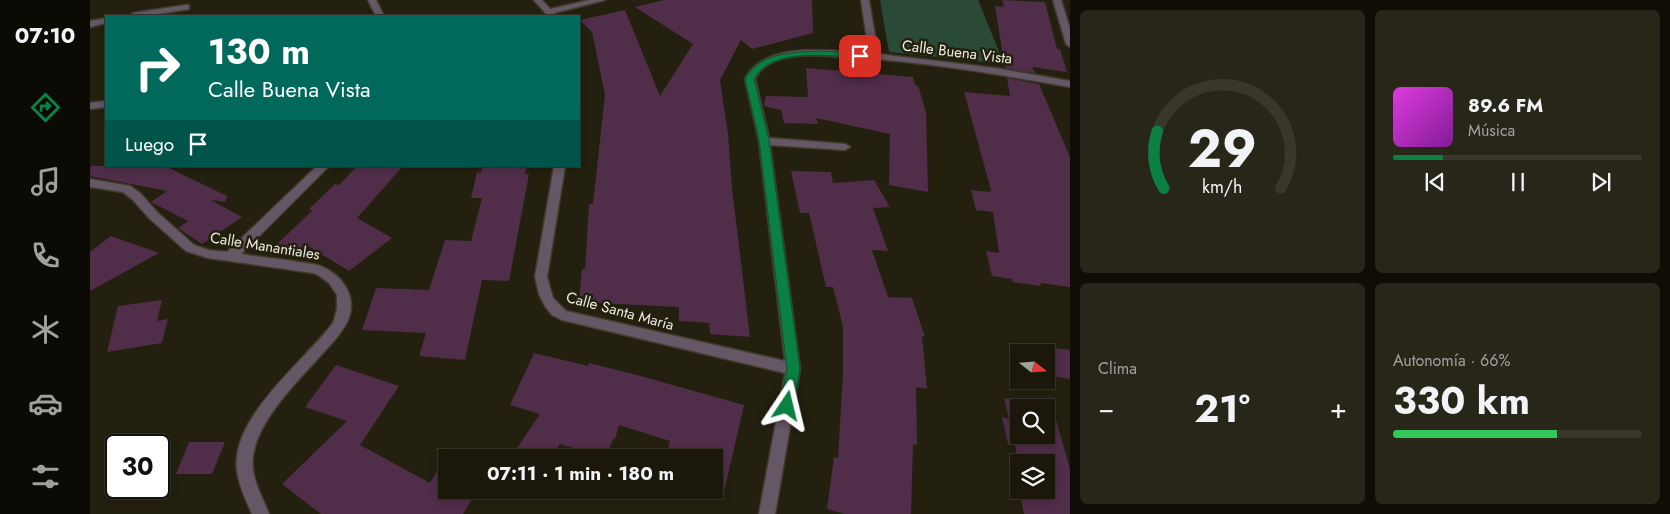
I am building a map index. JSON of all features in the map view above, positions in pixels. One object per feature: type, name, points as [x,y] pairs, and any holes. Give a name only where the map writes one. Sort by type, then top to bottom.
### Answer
[{"type":"street","points":[[372,0],[380,15]]},
{"type":"street","points":[[538,0],[550,14],[601,0]]},
{"type":"street","points":[[866,0],[874,56]]},
{"type":"street","points":[[1057,0],[1070,44]]},
{"type":"street","points":[[138,15],[186,4]]},
{"type":"street","points":[[90,24],[105,21]]},
{"type":"street","name":"Calle Buena Vista","points":[[767,514],[793,369],[764,140],[750,79],[754,71],[762,64],[780,56],[818,53],[874,56],[995,71],[1070,84]]},
{"type":"street","points":[[90,106],[105,104]]},
{"type":"street","points":[[764,140],[845,146]]},
{"type":"street","points":[[230,257],[323,167]]},
{"type":"street","name":"Calle Santa María","points":[[560,167],[542,277],[545,294],[552,308],[562,315],[793,369]]},
{"type":"street","name":"Calle Manantiales","points":[[90,183],[126,189],[136,196],[154,216],[190,248],[208,254],[316,269],[329,275],[337,282],[343,294],[344,310],[337,328],[268,407],[252,432],[245,456],[245,475],[261,514]]},
{"type":"green space","points":[[880,0],[978,0],[1004,64],[889,52]]},
{"type":"building","points":[[664,0],[812,0],[813,33],[752,49],[741,40],[720,80],[728,134],[732,188],[750,337],[710,334],[709,323],[679,321],[679,307],[579,302],[582,269],[585,269],[589,204],[593,204],[605,95],[592,32],[580,20],[625,10],[660,96],[693,44],[635,7]]},
{"type":"building","points":[[1002,0],[1045,2],[1057,49],[1060,49],[1067,72],[1032,67],[1035,73],[1005,68],[995,6],[1004,7]]},
{"type":"building","points":[[806,68],[913,77],[914,83],[919,88],[926,113],[928,192],[889,185],[890,134],[816,118],[818,124],[784,123],[781,110],[764,106],[766,96],[808,97]]},
{"type":"building","points":[[1007,78],[1039,84],[1070,157],[1070,287],[1040,283],[1041,286],[1013,282],[1012,279],[992,276],[986,251],[999,253],[993,212],[976,210],[971,190],[990,192],[991,190],[964,92],[1010,96]]},
{"type":"building","points":[[91,166],[167,167],[227,196],[225,202],[211,200],[242,217],[202,244],[178,228],[188,221],[151,202],[167,191],[90,176]]},
{"type":"building","points":[[356,167],[402,167],[357,218],[392,238],[349,271],[308,246],[302,252],[277,244],[312,211],[309,209],[335,184],[339,185]]},
{"type":"building","points":[[482,167],[527,167],[525,174],[529,174],[509,281],[482,280],[465,360],[419,356],[426,333],[362,330],[376,288],[429,290],[445,240],[471,241],[482,198],[471,198],[477,172],[481,173]]},
{"type":"building","points":[[791,171],[831,172],[833,183],[874,180],[890,207],[873,208],[888,251],[872,250],[888,297],[912,298],[925,337],[922,336],[927,389],[916,387],[917,445],[913,444],[911,514],[845,514],[827,509],[834,457],[838,458],[843,373],[843,327],[833,287],[826,287],[809,213],[800,213]]},
{"type":"building","points":[[111,236],[159,253],[90,291],[90,252]]},
{"type":"building","points":[[162,300],[157,321],[168,319],[162,343],[107,352],[118,306]]},
{"type":"building","points":[[1055,348],[1070,350],[1070,379],[1055,376]]},
{"type":"building","points":[[534,353],[588,366],[589,363],[744,405],[723,496],[723,449],[668,449],[670,441],[619,425],[615,439],[613,439],[609,449],[576,449],[560,444],[557,449],[519,449],[517,448],[540,414],[510,405]]},
{"type":"building","points":[[336,365],[399,386],[360,445],[430,483],[438,470],[438,499],[472,499],[463,514],[321,514],[282,484],[347,421],[305,407]]},
{"type":"building","points":[[1004,398],[1010,399],[1010,444],[1055,444],[1056,420],[1070,469],[1070,514],[1024,514],[1021,499],[1055,499],[1055,454],[1017,454],[1015,445],[1008,444],[1002,417],[1009,419]]},
{"type":"building","points":[[189,442],[225,442],[212,474],[176,474]]},
{"type":"route","points":[[787,406],[793,369],[764,140],[750,79],[754,71],[762,64],[780,56],[818,53],[860,56]]}]
